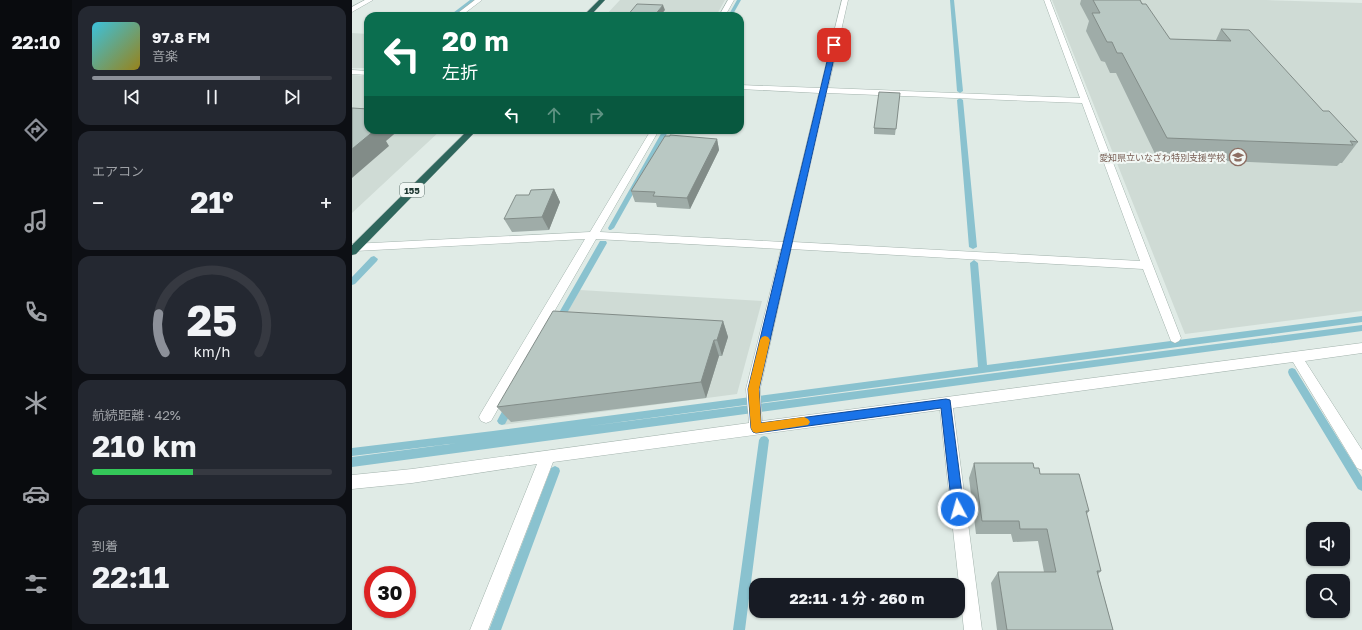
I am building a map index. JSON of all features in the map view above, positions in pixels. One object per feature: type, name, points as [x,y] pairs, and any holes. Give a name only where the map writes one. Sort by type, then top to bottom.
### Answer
[{"type":"highway","points":[[590,12],[602,0]]},
{"type":"highway","name":"155","points":[[354,249],[469,134]]},
{"type":"street","points":[[352,10],[370,0]]},
{"type":"street","points":[[463,12],[479,0]]},
{"type":"street","points":[[724,12],[731,0]]},
{"type":"street","points":[[756,422],[754,389],[845,0]]},
{"type":"street","points":[[1046,0],[1175,338]]},
{"type":"street","points":[[352,72],[364,73]]},
{"type":"street","points":[[744,87],[1084,102]]},
{"type":"street","points":[[486,417],[653,134]]},
{"type":"street","points":[[354,249],[593,235],[1147,265]]},
{"type":"street","points":[[352,482],[412,476],[548,456],[756,422],[946,403],[1362,348]]},
{"type":"street","points":[[1296,357],[1362,462]]},
{"type":"street","points":[[946,403],[973,630]]},
{"type":"street","points":[[479,630],[548,456]]},
{"type":"shaded area","points":[[620,0],[725,0],[718,12],[609,12]]},
{"type":"shaded area","name":"愛知県立いなざわ特別支援学校","points":[[1052,0],[1266,0],[1362,3],[1362,311],[1185,334]]},
{"type":"shaded area","points":[[352,33],[364,34],[364,68],[352,68]]},
{"type":"shaded area","points":[[352,75],[364,76],[364,116],[352,120]]},
{"type":"shaded area","points":[[352,123],[364,128],[364,134],[437,134],[352,213]]},
{"type":"shaded area","points":[[580,290],[762,301],[737,394],[503,425]]},
{"type":"building","points":[[1093,0],[1140,0],[1142,4],[1146,4],[1170,39],[1231,41],[1221,29],[1249,30],[1323,111],[1329,111],[1358,142],[1350,141],[1353,145],[1167,138],[1122,53],[1117,53],[1112,42],[1107,42],[1092,13],[1100,13]]},
{"type":"building","points":[[637,4],[663,5],[657,12],[630,12]]},
{"type":"building","points":[[879,92],[900,93],[896,129],[874,128]]},
{"type":"building","points":[[352,108],[364,109],[364,134],[370,134],[352,149]]},
{"type":"building","points":[[670,135],[717,139],[687,198],[653,196],[655,192],[631,191],[665,136]]},
{"type":"building","points":[[554,189],[542,217],[504,219],[516,195],[529,195],[531,190]]},
{"type":"building","points":[[553,311],[723,321],[717,340],[714,340],[701,382],[497,407]]},
{"type":"building","points":[[974,463],[1033,463],[1034,468],[1039,468],[1040,474],[1079,474],[1089,511],[1086,511],[1101,571],[1097,571],[1113,630],[1007,630],[998,572],[1056,572],[1047,529],[1020,529],[1019,521],[982,521]]},
{"type":"waterway","points":[[456,12],[473,0]]},
{"type":"waterway","points":[[732,12],[739,0]]},
{"type":"waterway","points":[[952,0],[960,91]]},
{"type":"waterway","points":[[960,100],[973,247]]},
{"type":"waterway","points":[[611,228],[664,134]]},
{"type":"waterway","points":[[559,320],[603,243]]},
{"type":"waterway","points":[[352,282],[374,259]]},
{"type":"waterway","points":[[974,263],[983,369]]},
{"type":"waterway","points":[[352,452],[493,435],[1362,319]]},
{"type":"waterway","points":[[352,462],[1362,328]]},
{"type":"waterway","points":[[1292,372],[1362,486]]},
{"type":"waterway","points":[[502,421],[509,407]]},
{"type":"waterway","points":[[739,630],[764,440]]},
{"type":"waterway","points":[[495,630],[555,471]]},
{"type":"slow traffic","points":[[765,340],[754,389],[756,428],[804,422]]},
{"type":"place","name":"愛知県立いなざわ特別支援学校","points":[[1238,157]]},
{"type":"route","points":[[834,45],[754,389],[756,428],[946,403],[958,509]]}]
